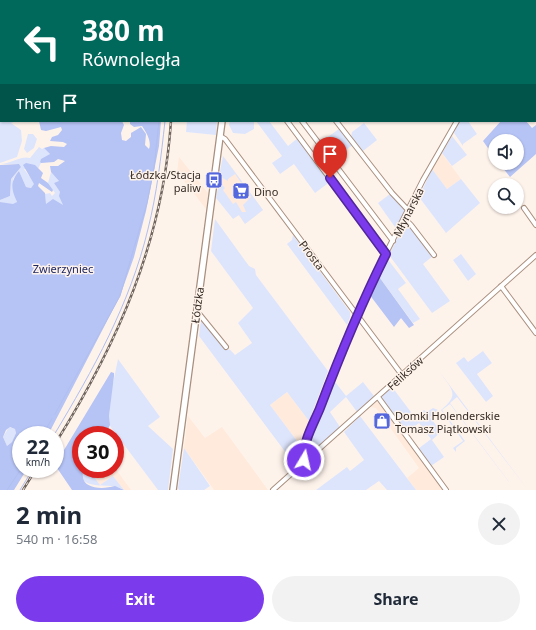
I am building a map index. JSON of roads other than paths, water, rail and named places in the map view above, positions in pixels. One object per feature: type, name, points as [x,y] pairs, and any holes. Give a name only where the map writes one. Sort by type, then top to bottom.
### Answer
[{"type":"main road","name":"Łódzka","points":[[173,490],[222,122]]},
{"type":"street","points":[[288,122],[386,254]]},
{"type":"street","points":[[303,122],[393,241]]},
{"type":"street","points":[[337,122],[392,193],[408,210]]},
{"type":"street","name":"Młynarska","points":[[305,462],[306,444],[336,364],[358,314],[408,210],[456,122]]},
{"type":"street","name":"Prosta","points":[[220,136],[225,139],[358,314],[402,375]]},
{"type":"street","points":[[524,208],[536,225]]},
{"type":"street","points":[[405,219],[411,224],[434,255]]},
{"type":"street","name":"Feliksów","points":[[273,490],[536,255]]},
{"type":"street","points":[[501,286],[536,333]]},
{"type":"street","points":[[196,313],[200,315],[226,346]]},
{"type":"street","points":[[378,397],[446,490]]},
{"type":"waterway","points":[[55,414],[120,296],[147,203],[154,168],[159,122]]},
{"type":"waterway","points":[[59,426],[83,386],[109,336],[131,284],[148,229],[154,202],[165,122]]},
{"type":"waterway","points":[[48,426],[52,419]]},
{"type":"waterway","points":[[7,490],[15,478]]},
{"type":"waterway","points":[[20,490],[27,478]]},
{"type":"railway","points":[[64,429],[99,368],[134,290],[158,208],[166,165],[171,122]]},
{"type":"railway","points":[[23,490],[30,478]]},
{"type":"place","name":"Łódzka/Stacja paliw","points":[[214,180]]},
{"type":"place","name":"Dino","points":[[241,191]]},
{"type":"place","name":"Domki Holenderskie Tomasz Piątkowski","points":[[382,421]]},
{"type":"park label","name":"Zwierzyniec","points":[[63,268]]}]
